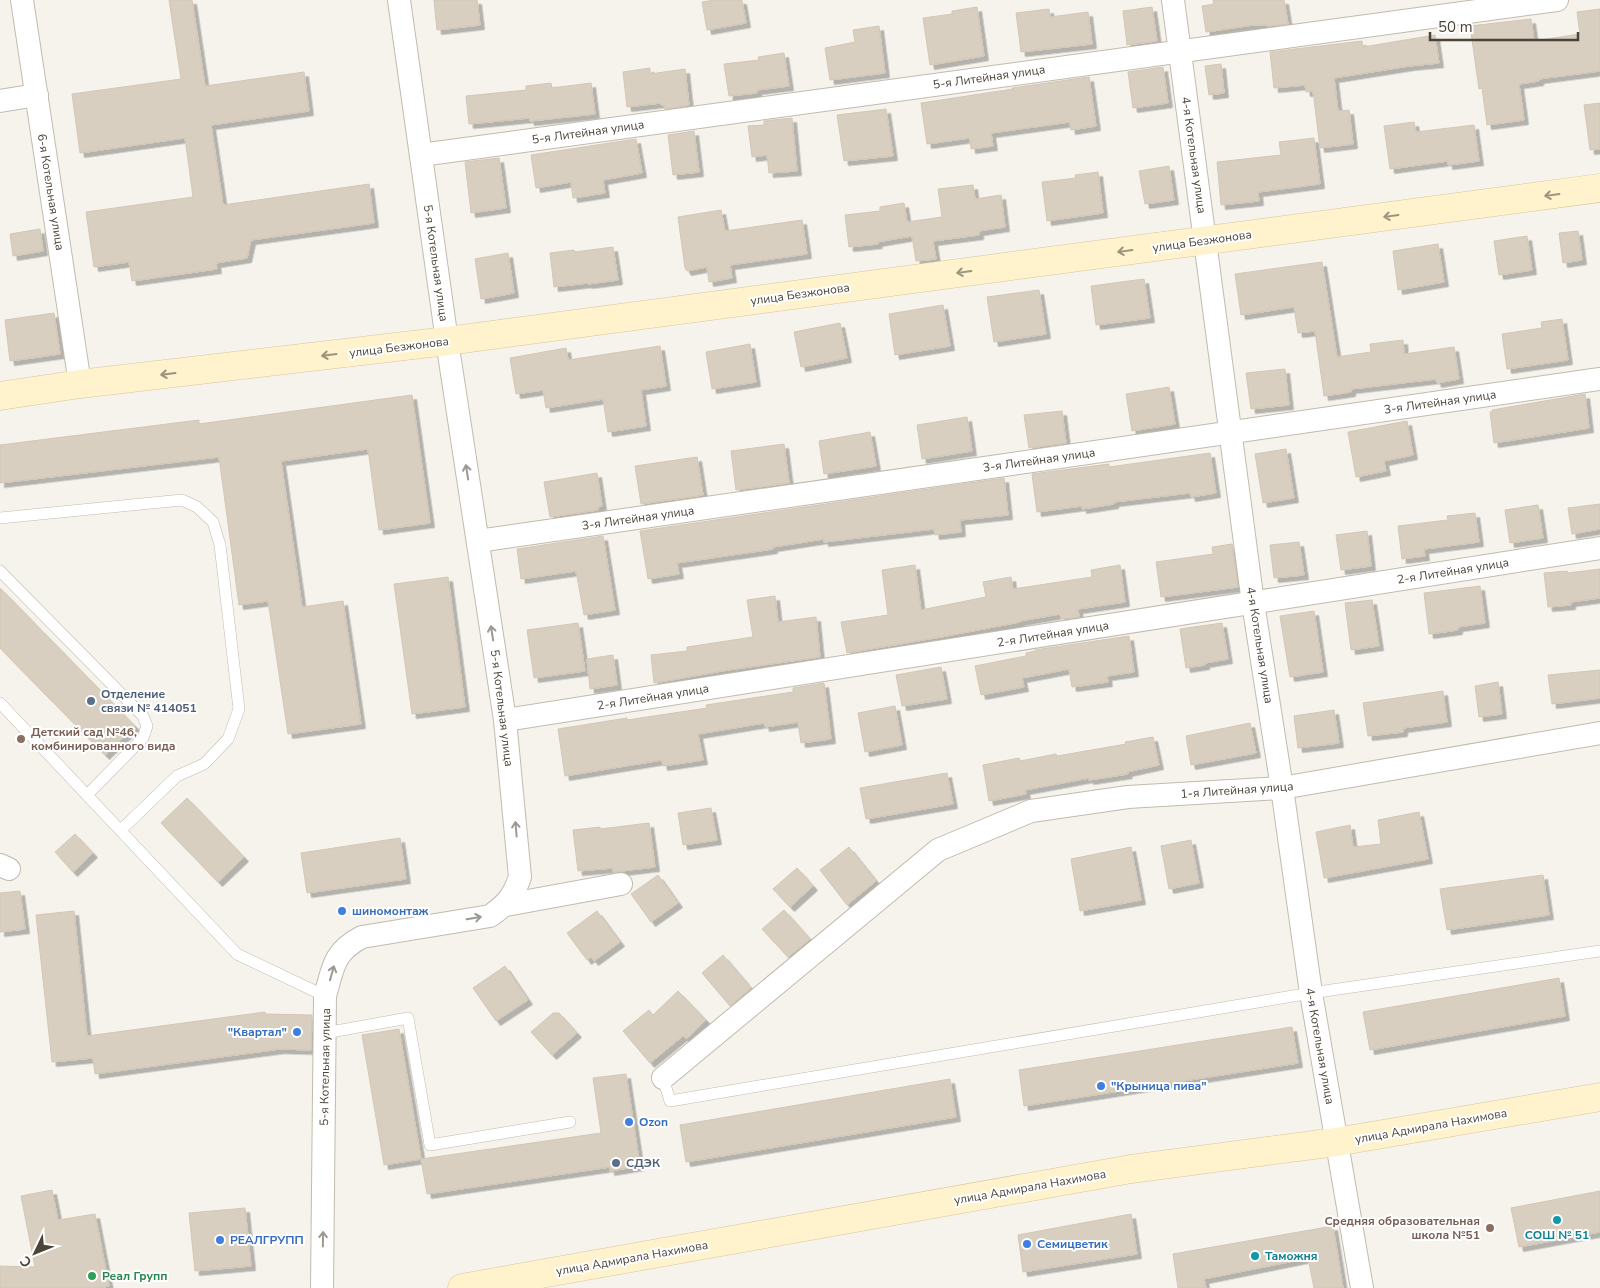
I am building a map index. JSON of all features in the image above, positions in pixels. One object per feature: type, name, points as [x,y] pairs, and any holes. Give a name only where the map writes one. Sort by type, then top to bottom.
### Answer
[{"type":"street","name":"6-я Котельная улица","points":[[22,0],[80,384]]},
{"type":"street","name":"5-я Котельная улица","points":[[322,1288],[325,996],[335,962],[340,954],[354,941],[362,937],[490,916],[506,906],[515,892],[520,878],[505,720],[447,341],[399,0]]},
{"type":"street","name":"4-я Котельная улица","points":[[1173,0],[1253,603],[1311,993],[1362,1288]]},
{"type":"street","name":"5-я Литейная улица","points":[[421,155],[1557,0]]},
{"type":"street","points":[[0,101],[37,95]]},
{"type":"street","name":"улица Безжонова","points":[[0,396],[80,384],[447,341],[1600,188]]},
{"type":"street","name":"3-я Литейная улица","points":[[478,542],[1600,379]]},
{"type":"street","name":"2-я Литейная улица","points":[[505,720],[1600,548]]},
{"type":"street","name":"1-я Литейная улица","points":[[663,1078],[938,850],[1031,812],[1128,797],[1282,788],[1600,733]]},
{"type":"street","points":[[506,906],[621,884]]},
{"type":"street","name":"улица Адмирала Нахимова","points":[[462,1288],[1131,1170],[1336,1142],[1600,1097]]},
{"type":"lane","points":[[0,518],[182,500],[197,507],[213,522],[220,546],[239,709],[228,739],[204,764],[177,776],[121,830]]},
{"type":"lane","points":[[0,571],[143,716],[147,726],[143,738],[87,795]]},
{"type":"lane","points":[[0,703],[237,954],[325,996]]},
{"type":"lane","points":[[663,1078],[670,1101],[1311,993],[1600,951]]},
{"type":"lane","points":[[325,1033],[408,1018],[430,1145],[570,1122]]},
{"type":"building","points":[[169,0],[192,0],[205,86],[304,72],[309,111],[211,125],[223,205],[369,184],[374,223],[251,240],[247,258],[216,263],[217,269],[132,281],[129,262],[94,267],[86,212],[193,197],[185,138],[80,153],[72,94],[181,79]]},
{"type":"building","points":[[434,0],[477,0],[480,25],[437,30]]},
{"type":"building","points":[[742,0],[746,23],[707,30],[702,2]]},
{"type":"building","points":[[1213,0],[1284,0],[1288,24],[1253,25],[1206,32],[1202,6],[1214,4]]},
{"type":"building","points":[[977,7],[984,56],[930,65],[923,18],[952,14],[952,11]]},
{"type":"building","points":[[1152,7],[1157,41],[1127,45],[1123,11]]},
{"type":"building","points":[[1049,9],[1050,17],[1088,12],[1092,44],[1021,52],[1016,13]]},
{"type":"building","points":[[1600,9],[1600,71],[1539,79],[1539,81],[1519,84],[1524,120],[1487,125],[1482,88],[1479,89],[1470,26],[1531,19],[1534,41],[1580,34],[1577,12]]},
{"type":"building","points":[[879,26],[885,73],[830,80],[825,48],[855,42],[853,30]]},
{"type":"building","points":[[1435,35],[1439,63],[1334,78],[1338,111],[1349,110],[1353,144],[1320,148],[1313,91],[1306,92],[1305,85],[1274,88],[1270,52],[1362,41],[1363,47]]},
{"type":"building","points":[[784,53],[789,86],[757,90],[757,93],[729,96],[724,64],[759,60],[758,57]]},
{"type":"building","points":[[1221,64],[1224,93],[1209,95],[1205,66]]},
{"type":"building","points":[[1163,67],[1168,103],[1133,108],[1128,72]]},
{"type":"building","points":[[650,68],[650,74],[685,69],[689,105],[665,109],[661,103],[627,107],[623,72]]},
{"type":"building","points":[[1089,77],[1096,126],[1071,130],[1070,122],[991,133],[993,146],[971,149],[970,138],[927,144],[921,103]]},
{"type":"building","points":[[551,83],[552,88],[591,83],[595,114],[530,121],[529,118],[469,124],[466,96],[526,90],[526,86]]},
{"type":"building","points":[[1600,103],[1600,149],[1590,150],[1584,105]]},
{"type":"building","points":[[886,109],[893,156],[844,161],[837,115]]},
{"type":"building","points":[[792,118],[797,171],[769,173],[767,155],[752,157],[748,126],[764,125],[764,121]]},
{"type":"building","points":[[1414,122],[1416,132],[1474,125],[1479,161],[1448,165],[1448,161],[1390,169],[1384,126]]},
{"type":"building","points":[[694,131],[699,172],[673,175],[668,135]]},
{"type":"building","points":[[1314,138],[1320,184],[1258,192],[1259,201],[1221,205],[1217,162],[1281,155],[1279,142]]},
{"type":"building","points":[[636,139],[642,173],[603,180],[605,193],[573,198],[571,182],[536,188],[531,155]]},
{"type":"building","points":[[499,158],[506,208],[471,213],[465,162]]},
{"type":"building","points":[[1169,166],[1174,200],[1145,204],[1139,171]]},
{"type":"building","points":[[1098,172],[1103,213],[1047,221],[1042,182],[1076,178],[1075,175]]},
{"type":"building","points":[[973,185],[975,199],[1001,195],[1005,227],[979,231],[979,235],[933,241],[936,259],[916,261],[912,236],[877,242],[878,244],[849,247],[845,215],[880,211],[880,207],[904,203],[907,222],[942,217],[938,189]]},
{"type":"building","points":[[721,210],[725,231],[802,220],[807,254],[730,265],[732,278],[709,282],[707,267],[687,271],[678,217]]},
{"type":"building","points":[[40,229],[43,251],[13,256],[10,234]]},
{"type":"building","points":[[1578,231],[1582,260],[1563,263],[1559,233]]},
{"type":"building","points":[[1527,236],[1532,270],[1499,275],[1494,241]]},
{"type":"building","points":[[1438,244],[1444,282],[1398,290],[1393,251]]},
{"type":"building","points":[[613,247],[618,280],[554,287],[550,253]]},
{"type":"building","points":[[508,253],[514,293],[481,299],[475,259]]},
{"type":"building","points":[[1322,262],[1337,357],[1371,352],[1370,344],[1403,340],[1404,354],[1454,347],[1459,379],[1437,383],[1436,379],[1351,389],[1351,392],[1324,396],[1315,331],[1298,333],[1294,307],[1241,315],[1235,274]]},
{"type":"building","points":[[1144,279],[1150,318],[1096,325],[1091,286]]},
{"type":"building","points":[[1039,290],[1046,334],[994,342],[987,297]]},
{"type":"building","points":[[943,305],[950,346],[895,355],[889,314]]},
{"type":"building","points":[[54,313],[60,354],[10,361],[5,320]]},
{"type":"building","points":[[1562,319],[1568,360],[1507,369],[1502,334],[1542,328],[1541,322]]},
{"type":"building","points":[[840,323],[847,358],[801,367],[794,332]]},
{"type":"building","points":[[750,344],[756,382],[712,389],[706,352]]},
{"type":"building","points":[[660,346],[666,386],[641,390],[646,426],[608,432],[603,399],[546,408],[543,390],[516,394],[510,358],[566,348],[568,360]]},
{"type":"building","points":[[1285,369],[1289,405],[1251,409],[1246,373]]},
{"type":"building","points":[[1169,387],[1175,424],[1132,431],[1126,394]]},
{"type":"building","points":[[1585,394],[1589,428],[1494,443],[1490,412],[1493,412],[1492,410]]},
{"type":"building","points":[[412,395],[430,523],[379,530],[368,449],[281,461],[302,607],[343,601],[361,724],[288,734],[268,601],[239,605],[219,457],[0,483],[0,445],[199,420],[199,424]]},
{"type":"building","points":[[1062,411],[1066,443],[1029,448],[1024,415]]},
{"type":"building","points":[[967,417],[972,451],[922,459],[917,425]]},
{"type":"building","points":[[1407,421],[1413,455],[1384,461],[1386,471],[1356,477],[1348,432]]},
{"type":"building","points":[[870,432],[876,466],[824,474],[819,441]]},
{"type":"building","points":[[784,444],[789,483],[736,490],[731,451]]},
{"type":"building","points":[[1286,449],[1294,498],[1263,503],[1255,454]]},
{"type":"building","points":[[1210,453],[1216,493],[1191,497],[1190,493],[1114,502],[1114,504],[1082,509],[1082,506],[1037,512],[1032,474],[1109,464],[1109,467]]},
{"type":"building","points":[[697,457],[703,495],[641,504],[635,466]]},
{"type":"building","points":[[597,473],[602,506],[598,507],[598,510],[550,517],[544,482]]},
{"type":"building","points":[[1004,478],[1008,515],[960,520],[961,532],[935,535],[934,529],[824,542],[824,539],[773,547],[773,549],[677,563],[679,574],[648,579],[640,531]]},
{"type":"building","points":[[1600,504],[1600,529],[1572,534],[1568,508]]},
{"type":"building","points":[[1538,505],[1543,538],[1510,543],[1505,510]]},
{"type":"building","points":[[1475,513],[1479,542],[1424,549],[1425,556],[1402,559],[1398,526],[1448,520],[1447,516]]},
{"type":"building","points":[[1367,531],[1371,566],[1341,570],[1336,535]]},
{"type":"building","points":[[603,536],[615,610],[584,615],[576,571],[521,579],[517,549]]},
{"type":"building","points":[[1299,542],[1304,575],[1274,578],[1270,545]]},
{"type":"building","points":[[1232,544],[1238,587],[1161,597],[1156,562],[1213,554],[1212,547]]},
{"type":"building","points":[[915,565],[921,610],[986,597],[983,582],[1011,577],[1013,589],[1092,577],[1091,570],[1120,565],[1125,602],[1078,609],[1079,617],[1061,619],[1060,614],[847,653],[841,622],[888,615],[882,570]]},
{"type":"building","points":[[1600,569],[1600,598],[1571,602],[1571,605],[1548,607],[1544,573],[1567,571],[1568,573]]},
{"type":"building","points":[[448,577],[465,707],[412,714],[394,584]]},
{"type":"building","points":[[1480,586],[1485,623],[1458,627],[1458,630],[1429,634],[1424,593]]},
{"type":"building","points":[[0,588],[135,726],[105,755],[0,648]]},
{"type":"building","points":[[775,596],[778,622],[816,617],[820,657],[654,683],[651,655],[687,651],[687,647],[753,637],[747,600]]},
{"type":"building","points":[[1372,600],[1379,646],[1351,650],[1345,603]]},
{"type":"building","points":[[1314,611],[1323,672],[1290,677],[1280,616]]},
{"type":"building","points":[[578,623],[585,671],[534,678],[527,630]]},
{"type":"building","points":[[1222,623],[1228,659],[1186,668],[1180,629]]},
{"type":"building","points":[[1129,636],[1134,672],[1107,676],[1108,682],[1072,687],[1069,669],[1022,678],[1024,687],[981,695],[975,666],[1026,656],[1026,653],[1035,650]]},
{"type":"building","points":[[613,655],[617,685],[590,689],[587,659]]},
{"type":"building","points":[[941,667],[947,699],[902,706],[896,675]]},
{"type":"building","points":[[1600,670],[1600,698],[1552,704],[1548,675]]},
{"type":"building","points":[[1498,682],[1502,714],[1479,717],[1475,686]]},
{"type":"building","points":[[824,683],[831,739],[801,743],[798,722],[765,727],[764,723],[698,734],[703,760],[663,766],[662,760],[565,776],[558,729],[707,708],[706,705],[793,692],[793,688]]},
{"type":"building","points":[[1443,691],[1447,722],[1403,728],[1403,732],[1368,736],[1363,703]]},
{"type":"building","points":[[895,706],[902,745],[865,752],[858,713]]},
{"type":"building","points":[[1334,710],[1339,743],[1298,748],[1294,716]]},
{"type":"building","points":[[1250,723],[1256,753],[1191,765],[1186,736]]},
{"type":"building","points":[[1153,737],[1159,765],[1127,772],[1128,774],[1089,780],[1089,778],[1025,790],[1026,794],[989,801],[983,765],[1019,758],[1020,761],[1056,754],[1057,756],[1126,744],[1125,742]]},
{"type":"building","points":[[947,773],[953,804],[866,819],[860,788]]},
{"type":"building","points":[[187,798],[244,857],[218,882],[161,823]]},
{"type":"building","points":[[711,808],[717,840],[683,845],[678,813]]},
{"type":"building","points":[[1419,812],[1428,859],[1324,878],[1316,832],[1350,825],[1353,847],[1381,844],[1378,820]]},
{"type":"building","points":[[649,823],[655,867],[613,872],[613,868],[578,871],[573,830]]},
{"type":"building","points":[[75,834],[93,853],[73,872],[55,852]]},
{"type":"building","points":[[400,838],[406,879],[307,893],[301,853]]},
{"type":"building","points":[[1191,840],[1199,883],[1169,889],[1161,846]]},
{"type":"building","points":[[849,847],[876,881],[847,905],[820,870]]},
{"type":"building","points":[[1131,847],[1141,900],[1080,911],[1071,859]]},
{"type":"building","points":[[797,868],[813,886],[790,907],[773,889]]},
{"type":"building","points":[[658,875],[678,903],[651,922],[631,894]]},
{"type":"building","points":[[1543,875],[1549,915],[1447,930],[1440,889]]},
{"type":"building","points":[[20,891],[25,929],[0,932],[0,893]]},
{"type":"building","points":[[784,910],[810,939],[788,957],[762,929]]},
{"type":"building","points":[[74,911],[87,1036],[265,1012],[265,1014],[312,1015],[311,1050],[280,1049],[95,1074],[93,1058],[52,1062],[36,915]]},
{"type":"building","points":[[597,911],[620,942],[594,961],[591,957],[587,960],[567,933]]},
{"type":"building","points":[[723,955],[751,988],[730,1006],[702,973]]},
{"type":"building","points":[[505,966],[528,1000],[496,1021],[473,988]]},
{"type":"building","points":[[1559,978],[1565,1016],[1370,1050],[1363,1012]]},
{"type":"building","points":[[678,991],[706,1020],[686,1039],[683,1036],[650,1063],[623,1031],[649,1010],[653,1015]]},
{"type":"building","points":[[553,1013],[559,1013],[577,1033],[552,1055],[531,1032]]},
{"type":"building","points":[[1292,1027],[1298,1063],[1024,1106],[1019,1070]]},
{"type":"building","points":[[399,1029],[421,1159],[384,1165],[362,1035]]},
{"type":"building","points":[[626,1074],[640,1166],[610,1171],[610,1167],[427,1194],[421,1159],[601,1133],[593,1078]]},
{"type":"building","points":[[950,1079],[956,1117],[686,1162],[680,1125]]},
{"type":"building","points":[[52,1190],[58,1220],[95,1214],[109,1286],[99,1288],[0,1288],[0,1266],[35,1267],[21,1196]]},
{"type":"building","name":"СОШ № 51","points":[[1600,1191],[1600,1232],[1519,1247],[1511,1208]]},
{"type":"building","name":"РЕАЛГРУПП","points":[[245,1208],[251,1266],[195,1271],[189,1213]]},
{"type":"building","points":[[1131,1214],[1137,1254],[1023,1272],[1018,1235]]},
{"type":"building","name":"Таможня","points":[[1333,1226],[1343,1288],[1314,1288],[1308,1258],[1204,1279],[1206,1288],[1178,1288],[1173,1254]]},
{"type":"place","name":"Отделение связи № 414051","points":[[91,701]]},
{"type":"place","name":"Детский сад №46, комбинированного вида","points":[[21,739]]},
{"type":"place","name":"шиномонтаж","points":[[342,911]]},
{"type":"place","name":"\"Квартал\"","points":[[297,1032]]},
{"type":"place","name":"\"Крыница пива\"","points":[[1101,1086]]},
{"type":"place","name":"Ozon","points":[[629,1122]]},
{"type":"place","name":"СДЭК","points":[[616,1163]]},
{"type":"place","name":"СОШ № 51","points":[[1557,1220]]},
{"type":"place","name":"Средняя образовательная школа №51","points":[[1490,1228]]},
{"type":"place","name":"РЕАЛГРУПП","points":[[220,1240]]},
{"type":"place","name":"Семицветик","points":[[1027,1244]]},
{"type":"place","name":"Таможня","points":[[1255,1256]]},
{"type":"place","name":"Реал Групп","points":[[92,1276]]}]
